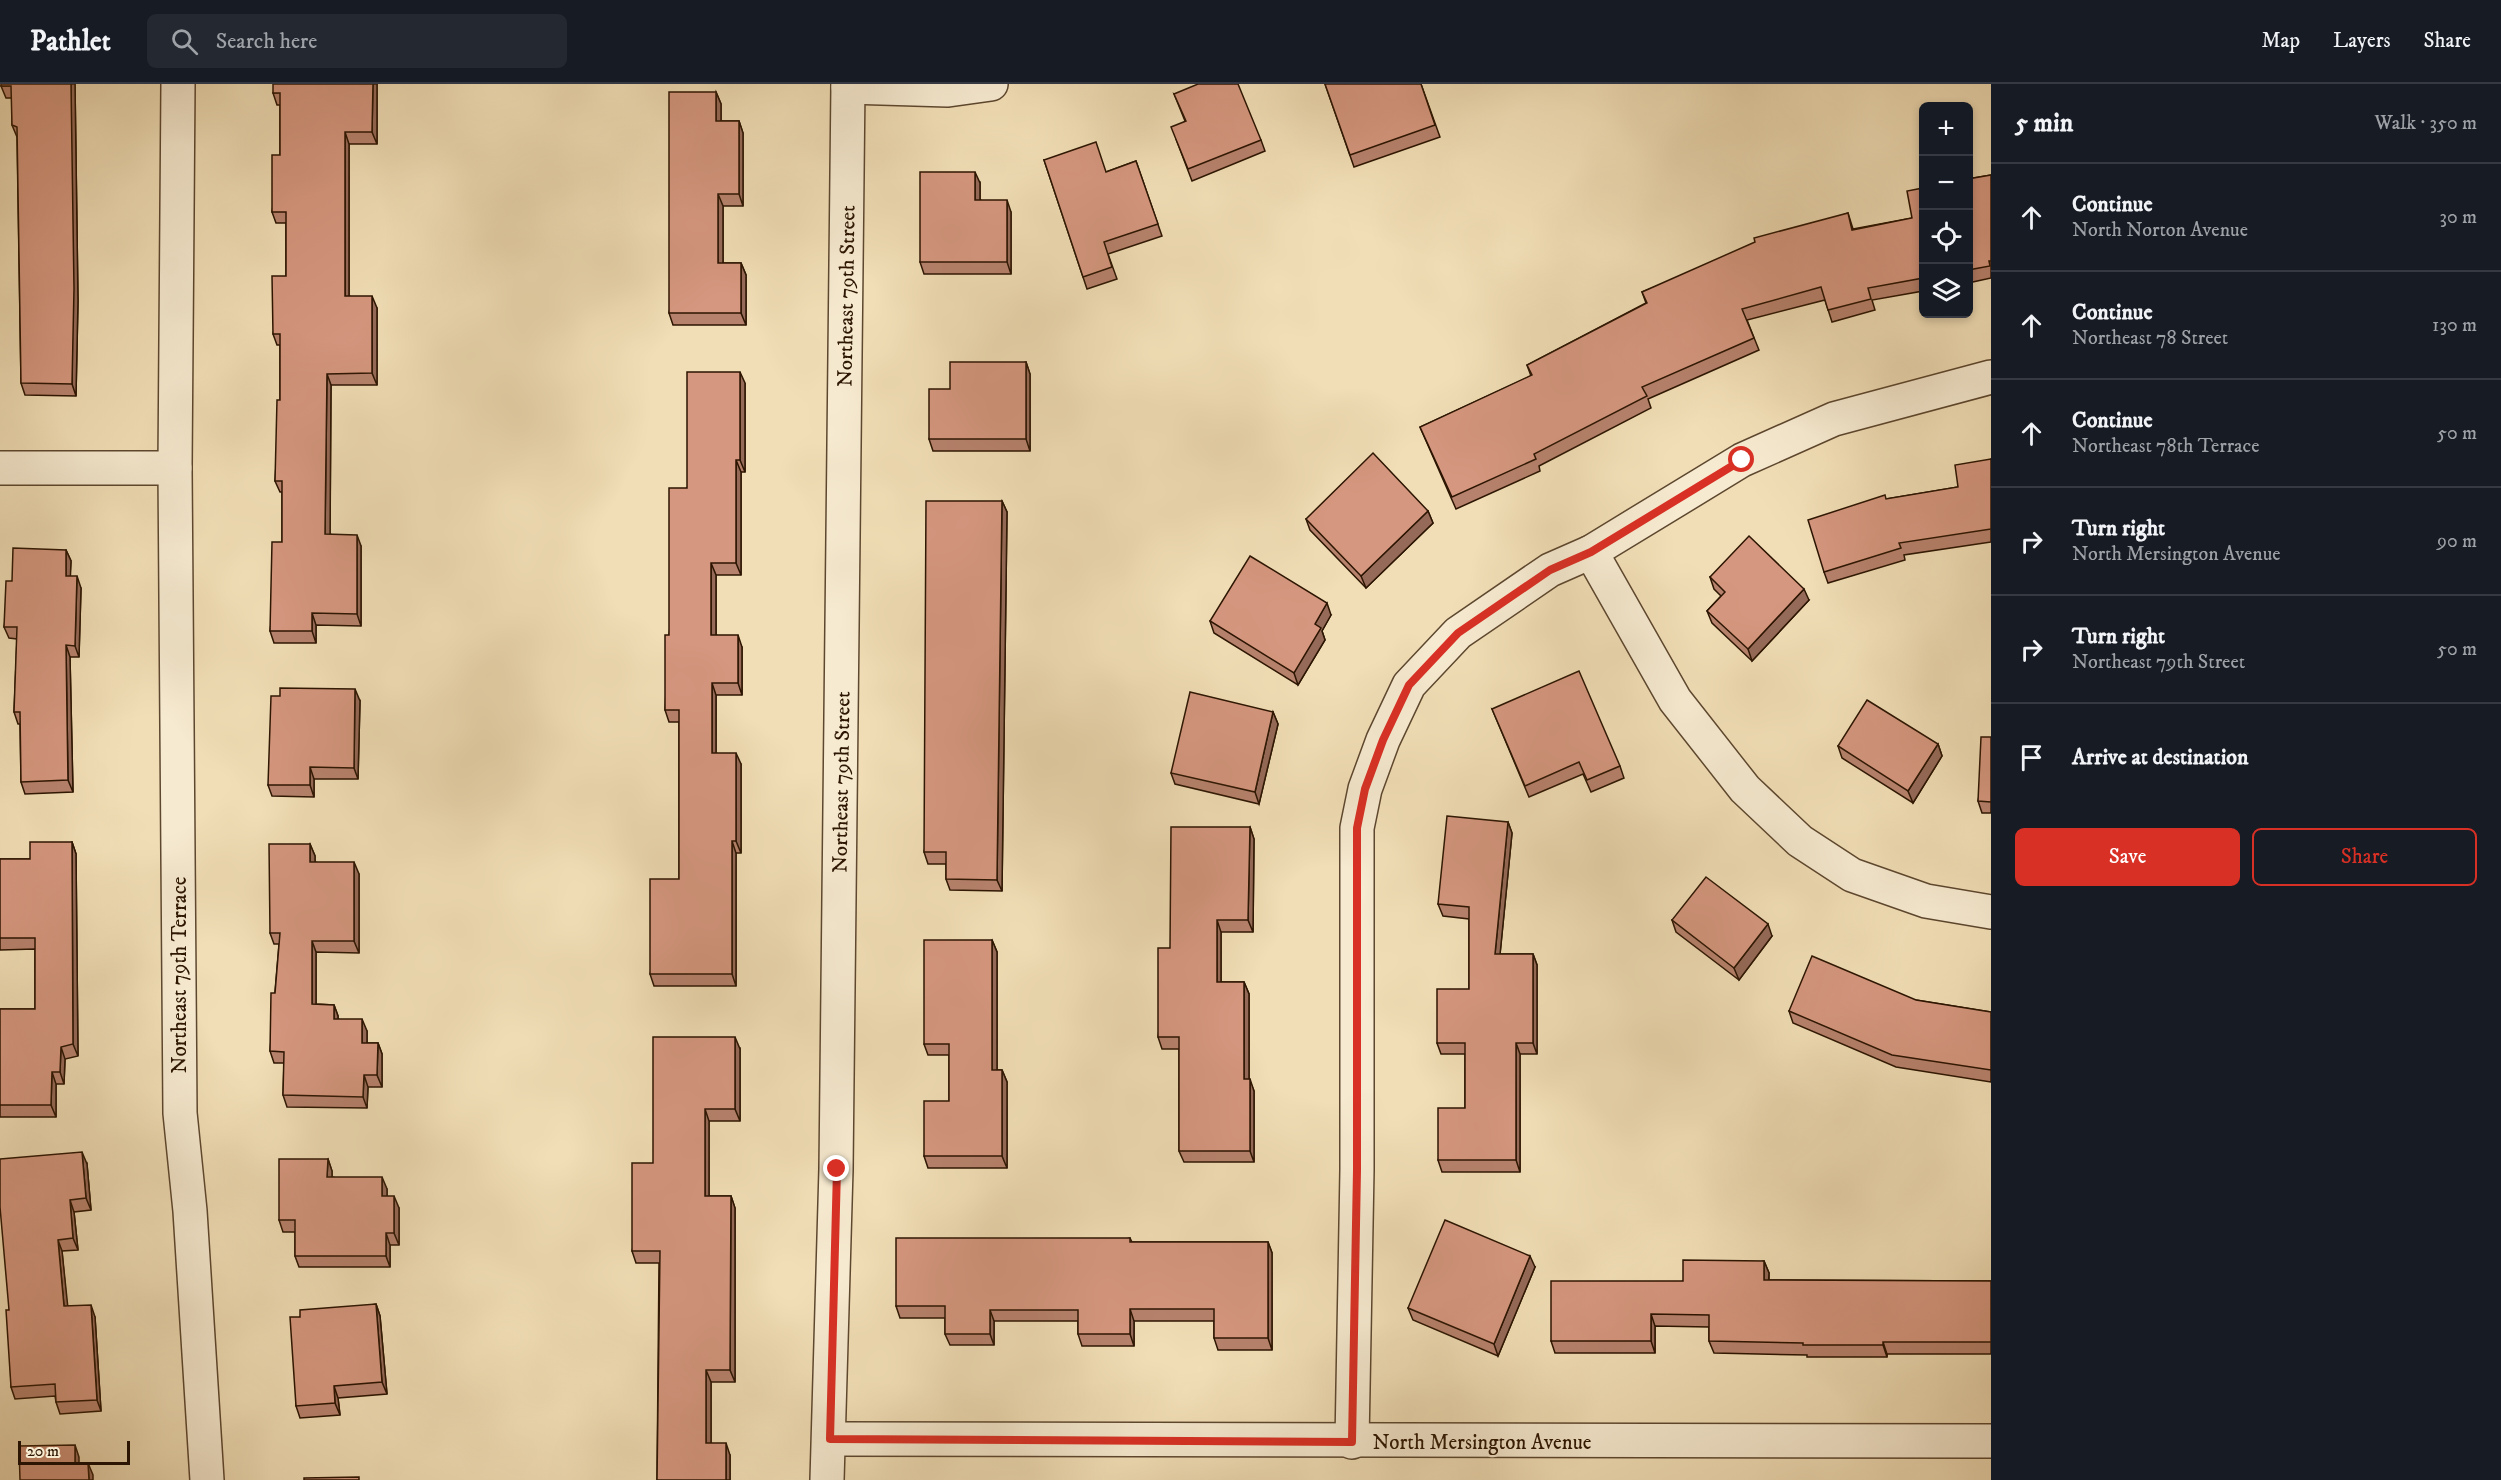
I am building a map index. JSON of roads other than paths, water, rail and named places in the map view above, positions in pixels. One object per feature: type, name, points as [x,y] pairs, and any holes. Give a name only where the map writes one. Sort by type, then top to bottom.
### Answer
[{"type":"street","name":"Northeast 79th Terrace","points":[[178,84],[175,468],[180,1113],[190,1211],[207,1480]]},
{"type":"street","points":[[848,86],[948,90],[991,84]]},
{"type":"street","name":"Northeast 79th Street","points":[[827,1480],[837,1169],[848,86]]},
{"type":"street","points":[[1352,1442],[1357,1170],[1357,828],[1365,789],[1383,740],[1409,685],[1458,633],[1550,570],[1591,552],[1742,460],[1834,419],[1991,377]]},
{"type":"street","points":[[0,468],[175,468]]},
{"type":"street","points":[[1591,552],[1675,700],[1745,789],[1800,841],[1852,875],[1926,901],[1991,912]]},
{"type":"street","name":"North Mersington Avenue","points":[[830,1439],[1352,1442],[1991,1441]]}]
